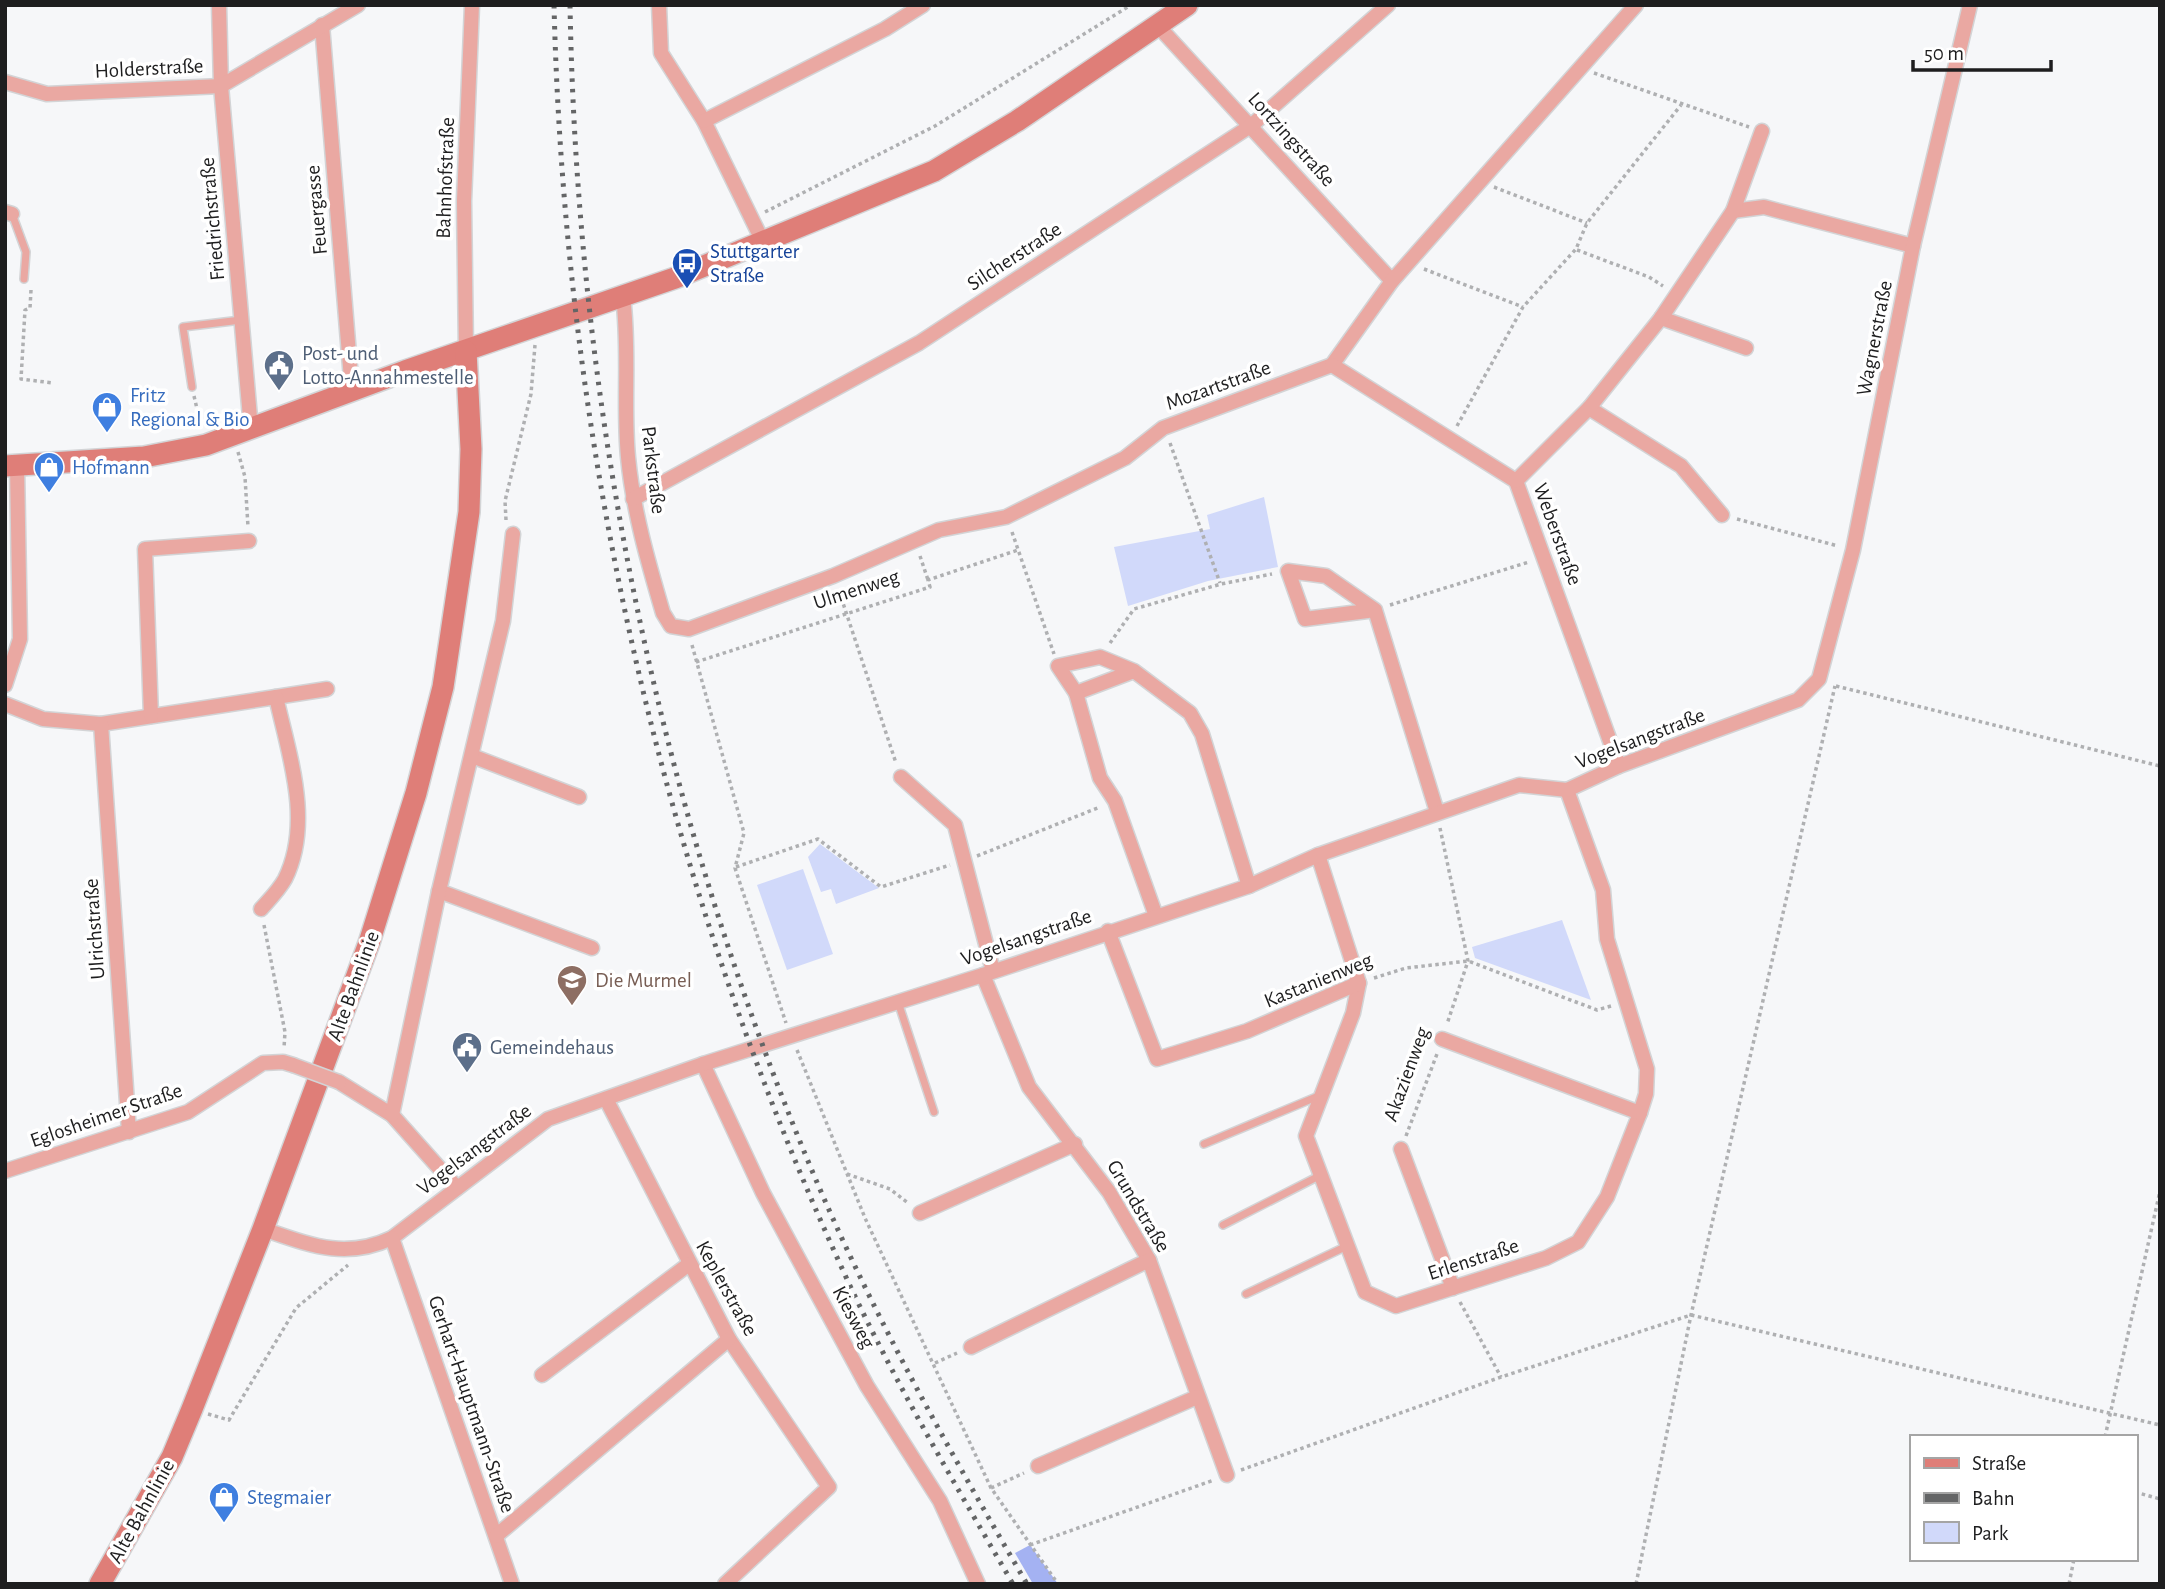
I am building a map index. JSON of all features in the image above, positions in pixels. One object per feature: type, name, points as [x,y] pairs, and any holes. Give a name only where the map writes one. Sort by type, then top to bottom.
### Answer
[{"type":"street","name":"Friedrichstraße","points":[[219,5],[221,86],[242,320],[242,433]]},
{"type":"street","name":"Holderstraße","points":[[5,82],[47,94],[221,86],[358,5]]},
{"type":"street","name":"Bahnhofstraße","points":[[466,351],[464,201],[472,5]]},
{"type":"street","points":[[659,5],[661,53],[704,121],[762,242]]},
{"type":"street","points":[[704,121],[885,29],[923,5]]},
{"type":"street","points":[[5,685],[20,639],[11,466],[144,457],[206,445],[623,297],[934,171],[1017,121],[1159,27],[1187,5]]},
{"type":"street","name":"Silcherstraße","points":[[634,499],[919,343],[1252,125],[1388,5]]},
{"type":"street","points":[[1332,365],[1392,281],[1583,69],[1636,5]]},
{"type":"street","name":"Wagnerstraße","points":[[1819,680],[1853,550],[1913,246],[1970,5]]},
{"type":"street","name":"Feuergasse","points":[[322,25],[352,391]]},
{"type":"street","name":"Lortzingstraße","points":[[1159,27],[1252,125],[1392,281]]},
{"type":"street","points":[[1516,481],[1589,408],[1661,318],[1733,211],[1762,131]]},
{"type":"street","points":[[1733,211],[1764,207],[1913,246]]},
{"type":"street","name":"Parkstraße","points":[[623,297],[628,340],[628,455],[634,499],[663,613],[671,626],[688,629]]},
{"type":"street","points":[[1661,318],[1746,348]]},
{"type":"street","name":"Alte Bahnlinie","points":[[100,1584],[172,1457],[192,1409],[263,1229],[382,906],[416,793],[443,687],[469,512],[471,449],[466,351]]},
{"type":"street","name":"Mozartstraße","points":[[688,629],[834,576],[939,530],[1006,517],[1125,458],[1164,428],[1332,365]]},
{"type":"street","name":"Weberstraße","points":[[1332,365],[1516,481],[1619,766]]},
{"type":"street","points":[[1589,408],[1681,466],[1722,514]]},
{"type":"street","points":[[392,1115],[439,891],[503,621],[513,534]]},
{"type":"street","points":[[152,716],[145,549],[249,541]]},
{"type":"street","points":[[1375,610],[1305,619],[1288,571],[1326,576],[1375,610],[1437,812]]},
{"type":"street","points":[[1156,916],[1115,801],[1100,778],[1076,693],[1058,666],[1100,657],[1134,671],[1190,713],[1202,734],[1249,886]]},
{"type":"street","points":[[1076,693],[1134,671]]},
{"type":"street","name":"Vogelsangstraße","points":[[263,1229],[320,1249],[369,1248],[392,1238],[548,1119],[703,1064],[1249,886],[1318,855],[1519,785],[1567,790],[1619,766],[1798,699],[1819,680]]},
{"type":"street","points":[[5,704],[43,719],[101,724],[327,689]]},
{"type":"street","points":[[261,909],[284,880],[297,844],[297,796],[276,697]]},
{"type":"street","name":"Ulrichstraße","points":[[101,724],[129,1132]]},
{"type":"street","points":[[472,756],[579,797]]},
{"type":"street","points":[[901,777],[955,825],[966,860],[988,973]]},
{"type":"street","name":"Erlenstraße","points":[[1359,983],[1353,1013],[1306,1136],[1365,1293],[1396,1306],[1546,1258],[1578,1242],[1607,1196],[1646,1094],[1647,1069],[1607,939],[1603,890],[1567,790]]},
{"type":"street","points":[[1318,855],[1359,983]]},
{"type":"street","points":[[439,891],[592,948]]},
{"type":"street","name":"Kastanienweg","points":[[1108,931],[1157,1059],[1247,1031],[1359,983]]},
{"type":"street","name":"Grundstraße","points":[[988,973],[1029,1087],[1076,1144],[1109,1192],[1149,1261],[1227,1475]]},
{"type":"street","points":[[1442,1039],[1640,1113]]},
{"type":"street","name":"Eglosheimer Straße","points":[[5,1171],[188,1112],[263,1063],[288,1063]]},
{"type":"street","points":[[288,1063],[339,1082],[392,1115],[457,1188]]},
{"type":"street","name":"Kiesweg","points":[[703,1064],[762,1193],[867,1386],[940,1501],[978,1584]]},
{"type":"street","name":"Keplerstraße","points":[[606,1099],[729,1339],[829,1487],[725,1584]]},
{"type":"street","points":[[920,1213],[1076,1144]]},
{"type":"street","name":"Akazienweg","points":[[1401,1149],[1452,1288]]},
{"type":"street","name":"Gerhart-Hauptmann-Straße","points":[[392,1238],[512,1584]]},
{"type":"street","points":[[971,1347],[1149,1261]]},
{"type":"street","points":[[542,1375],[689,1264]]},
{"type":"street","points":[[496,1536],[729,1339]]},
{"type":"street","points":[[1038,1466],[1197,1397]]},
{"type":"lane","points":[[9,213],[26,252],[28,280]]},
{"type":"lane","points":[[192,387],[183,327],[242,320]]},
{"type":"lane","points":[[898,1002],[934,1112]]},
{"type":"lane","points":[[1204,1144],[1321,1094]]},
{"type":"lane","points":[[1223,1225],[1321,1175]]},
{"type":"lane","points":[[1246,1294],[1347,1246]]},
{"type":"path","points":[[751,219],[935,126],[1131,5]]},
{"type":"path","points":[[1583,69],[1762,131]]},
{"type":"path","points":[[1450,439],[1523,307],[1576,249],[1587,223],[1681,105]]},
{"type":"path","points":[[1481,182],[1587,223]]},
{"type":"path","points":[[1576,249],[1649,276],[1677,294]]},
{"type":"path","points":[[1409,263],[1523,307]]},
{"type":"path","points":[[28,280],[30,308],[25,310],[21,379],[53,383]]},
{"type":"path","points":[[513,534],[506,526],[505,501],[531,394],[536,328]]},
{"type":"path","points":[[192,387],[206,445]]},
{"type":"path","points":[[1164,428],[1183,473],[1221,584]]},
{"type":"path","points":[[242,433],[249,541]]},
{"type":"path","points":[[1722,514],[1853,550]]},
{"type":"path","points":[[1006,517],[1058,666]]},
{"type":"path","points":[[915,540],[928,580]]},
{"type":"path","name":"Ulmenweg","points":[[696,662],[930,587],[928,580],[1018,550]]},
{"type":"path","points":[[1375,610],[1545,557]]},
{"type":"path","points":[[1100,657],[1134,609],[1221,584],[1288,571]]},
{"type":"path","points":[[834,576],[901,777]]},
{"type":"path","points":[[688,629],[744,833],[735,868],[791,1035],[847,1174],[990,1488],[1058,1584]]},
{"type":"path","points":[[1819,680],[2160,766]]},
{"type":"path","points":[[1636,1584],[1691,1315],[1835,686]]},
{"type":"path","points":[[735,868],[818,839],[880,887],[966,860],[1115,801]]},
{"type":"path","points":[[1437,812],[1468,961]]},
{"type":"path","points":[[261,909],[285,1032],[288,1063]]},
{"type":"path","name":"Kastanienweg","points":[[1359,983],[1406,968],[1468,961],[1597,1010],[1626,1002]]},
{"type":"path","name":"Akazienweg","points":[[1401,1149],[1468,961]]},
{"type":"path","points":[[847,1174],[890,1188],[920,1213]]},
{"type":"path","points":[[2106,1435],[2160,1191]]},
{"type":"path","points":[[192,1409],[229,1420],[296,1308],[369,1248]]},
{"type":"path","points":[[1452,1288],[1501,1377]]},
{"type":"path","points":[[1030,1545],[1501,1377],[1691,1315],[2160,1425]]},
{"type":"path","points":[[935,1363],[971,1347]]},
{"type":"path","points":[[990,1488],[1038,1466]]},
{"type":"path","points":[[2137,1493],[2160,1499]]},
{"type":"path","points":[[2069,1584],[2074,1561]]},
{"type":"green space","points":[[1264,497],[1278,567],[1208,581],[1128,606],[1114,547],[1210,529],[1207,515]]},
{"type":"green space","points":[[820,844],[879,888],[836,904],[831,889],[821,892],[808,857]]},
{"type":"green space","points":[[803,869],[833,954],[787,970],[757,885]]},
{"type":"green space","points":[[1562,920],[1591,1000],[1475,958],[1472,947]]},
{"type":"shaded area","points":[[1030,1545],[1058,1584],[1033,1584],[1015,1553]]},
{"type":"railway","points":[[554,5],[562,172],[579,337],[604,501],[637,664],[678,824],[728,982],[786,1137],[852,1290],[909,1402],[1013,1584]]},
{"type":"railway","points":[[570,5],[576,154],[589,302],[608,449],[634,594],[667,738],[707,881],[754,1022],[832,1216],[910,1376],[1027,1584]]},
{"type":"place","name":"Stuttgarter Straße","points":[[687,290]]},
{"type":"place","name":"Post- und Lotto-Annahmestelle","points":[[279,392]]},
{"type":"place","name":"Fritz Regional & Bio","points":[[107,434]]},
{"type":"place","name":"Hofmann","points":[[49,494]]},
{"type":"place","name":"Die Murmel","points":[[572,1007]]},
{"type":"place","name":"Gemeindehaus","points":[[467,1074]]},
{"type":"place","name":"Stegmaier","points":[[224,1524]]}]
